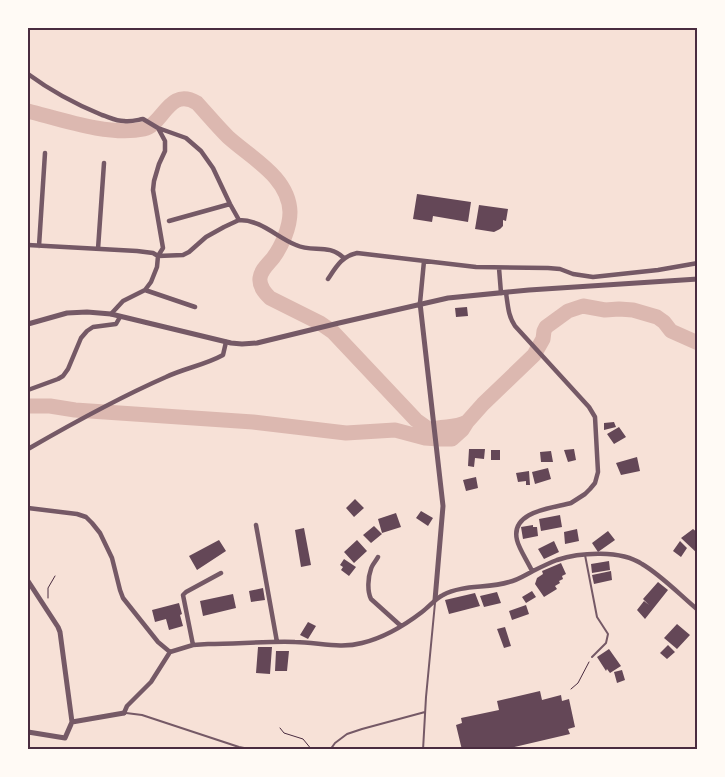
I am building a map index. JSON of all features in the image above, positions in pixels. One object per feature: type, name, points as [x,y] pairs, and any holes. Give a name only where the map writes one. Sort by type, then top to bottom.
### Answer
[{"type":"street","points":[[28,74],[79,106],[113,119],[123,121],[143,119],[157,128],[186,138],[201,151],[214,168],[239,220]]},
{"type":"street","points":[[111,314],[123,301],[145,290],[151,282],[157,267],[158,256],[163,248],[155,204],[154,181],[165,151],[165,142],[157,128]]},
{"type":"street","points":[[40,246],[45,153]]},
{"type":"street","points":[[98,249],[104,163]]},
{"type":"street","points":[[170,221],[230,204]]},
{"type":"street","points":[[28,245],[153,253],[158,256],[183,255],[206,237],[239,220],[246,220],[271,230],[297,246],[333,250],[344,258]]},
{"type":"street","points":[[328,279],[344,258],[350,254],[357,253],[476,268],[560,269],[573,274],[593,277],[658,270],[698,263]]},
{"type":"street","points":[[424,261],[420,303],[443,506],[435,600]]},
{"type":"street","points":[[500,268],[511,320],[589,407],[595,417],[598,472],[595,483],[577,500],[532,513],[521,521],[518,526],[517,540],[532,571]]},
{"type":"street","points":[[28,324],[67,314],[87,312],[111,314],[226,342],[257,343],[420,303],[448,298],[698,279]]},
{"type":"street","points":[[145,290],[195,307]]},
{"type":"street","points":[[28,390],[63,376],[68,369],[81,338],[87,331],[93,327],[116,324],[120,317]]},
{"type":"street","points":[[28,449],[114,401],[168,376],[214,360],[223,355],[226,342]]},
{"type":"street","points":[[28,508],[78,514],[92,522],[112,558],[123,598],[158,642],[170,652]]},
{"type":"street","points":[[256,524],[277,642]]},
{"type":"street","points":[[72,722],[124,713],[127,706],[151,682],[170,652],[193,645],[295,642],[355,645],[401,626],[443,595],[466,588],[495,586],[510,582],[558,560],[576,555],[608,555],[632,559],[643,564],[698,610]]},
{"type":"street","points":[[378,557],[371,567],[369,595],[401,626]]},
{"type":"street","points":[[193,645],[183,595],[222,573]]},
{"type":"street","points":[[28,581],[60,632],[72,722],[65,738],[28,732]]},
{"type":"lane","points":[[585,555],[597,617],[608,634],[606,643],[592,657]]},
{"type":"lane","points":[[423,750],[435,600]]},
{"type":"lane","points":[[330,750],[335,743],[347,734],[425,712]]},
{"type":"lane","points":[[124,713],[142,715],[239,747],[254,750]]},
{"type":"path","points":[[48,599],[48,588],[55,576]]},
{"type":"path","points":[[571,689],[578,683],[592,657]]},
{"type":"path","points":[[280,728],[284,734],[303,739],[312,750]]},
{"type":"building","points":[[417,194],[471,202],[468,222],[433,216],[432,222],[413,219]]},
{"type":"building","points":[[479,205],[508,209],[506,221],[503,220],[503,226],[500,229],[494,232],[475,229]]},
{"type":"building","points":[[467,307],[468,316],[456,317],[455,308]]},
{"type":"building","points":[[614,422],[616,427],[604,430],[604,423]]},
{"type":"building","points":[[619,427],[626,437],[614,444],[607,434]]},
{"type":"building","points":[[469,449],[485,449],[484,459],[475,458],[474,467],[468,466]]},
{"type":"building","points":[[574,449],[576,460],[568,462],[564,450]]},
{"type":"building","points":[[491,450],[500,450],[500,460],[491,460]]},
{"type":"building","points":[[551,451],[553,462],[541,462],[540,452]]},
{"type":"building","points":[[637,457],[640,471],[621,475],[616,463]]},
{"type":"building","points":[[548,468],[551,479],[535,484],[532,472]]},
{"type":"building","points":[[529,471],[530,485],[526,485],[526,481],[518,482],[516,473]]},
{"type":"building","points":[[476,477],[478,488],[466,491],[463,480]]},
{"type":"building","points":[[355,499],[364,508],[354,517],[346,508]]},
{"type":"building","points":[[421,511],[433,518],[428,526],[416,518]]},
{"type":"building","points":[[396,513],[401,527],[382,533],[378,519]]},
{"type":"building","points":[[560,515],[562,527],[541,531],[539,519]]},
{"type":"building","points":[[533,525],[533,527],[537,527],[538,536],[523,539],[521,527]]},
{"type":"building","points":[[374,526],[382,534],[371,543],[363,535]]},
{"type":"building","points":[[304,528],[311,565],[301,567],[295,530]]},
{"type":"building","points":[[577,529],[579,541],[565,544],[564,532]]},
{"type":"building","points":[[693,529],[698,533],[698,554],[681,538]]},
{"type":"building","points":[[608,531],[615,540],[598,552],[592,543]]},
{"type":"building","points":[[219,540],[226,551],[197,570],[189,556]]},
{"type":"building","points":[[357,540],[367,551],[354,563],[344,552]]},
{"type":"building","points":[[554,541],[559,552],[544,559],[538,549]]},
{"type":"building","points":[[680,541],[687,548],[681,557],[673,551]]},
{"type":"building","points":[[344,559],[356,567],[349,576],[341,570],[343,567],[340,565]]},
{"type":"building","points":[[609,561],[610,570],[592,573],[591,564]]},
{"type":"building","points":[[561,563],[566,574],[562,576],[563,579],[559,581],[560,583],[555,586],[557,589],[544,597],[535,584],[537,578],[543,574],[542,571]]},
{"type":"building","points":[[611,571],[612,580],[594,584],[592,575]]},
{"type":"building","points":[[658,582],[668,590],[645,619],[637,610],[644,601],[649,605],[643,599]]},
{"type":"building","points":[[263,588],[265,600],[251,602],[249,591]]},
{"type":"building","points":[[532,591],[536,597],[526,603],[522,597]]},
{"type":"building","points":[[497,592],[501,603],[484,607],[480,596]]},
{"type":"building","points":[[475,593],[480,606],[449,614],[445,600]]},
{"type":"building","points":[[233,594],[236,608],[203,616],[200,601]]},
{"type":"building","points":[[179,603],[183,626],[169,630],[166,619],[155,622],[152,610]]},
{"type":"building","points":[[526,605],[529,614],[512,620],[509,611]]},
{"type":"building","points":[[308,622],[316,626],[308,639],[300,635]]},
{"type":"building","points":[[677,624],[690,635],[677,649],[664,638]]},
{"type":"building","points":[[505,627],[511,646],[504,648],[497,629]]},
{"type":"building","points":[[668,645],[675,652],[667,659],[660,653]]},
{"type":"building","points":[[258,647],[272,647],[270,674],[256,673]]},
{"type":"building","points":[[609,649],[621,666],[610,673],[607,669],[606,671],[597,657]]},
{"type":"building","points":[[276,651],[289,651],[287,671],[275,671]]},
{"type":"building","points":[[622,670],[625,680],[617,683],[614,672]]},
{"type":"building","points":[[540,691],[542,700],[561,695],[562,701],[569,699],[575,727],[568,729],[570,734],[501,750],[462,750],[456,725],[462,723],[461,718],[499,710],[497,701]]},
{"type":"waterway","points":[[28,111],[101,129],[130,131],[151,126],[167,108],[180,99],[187,99],[197,103],[228,137],[276,178],[288,200],[289,224],[276,253],[261,275],[260,284],[262,289],[270,298],[320,323],[333,332],[416,420],[430,430],[457,426],[467,422]]},
{"type":"waterway","points":[[28,406],[50,406],[75,410],[253,422],[346,433],[395,430],[425,438],[452,439],[462,430],[483,404],[534,355],[543,339],[546,327],[568,311],[583,306],[605,310],[633,310],[657,317],[671,331],[698,343]]}]
